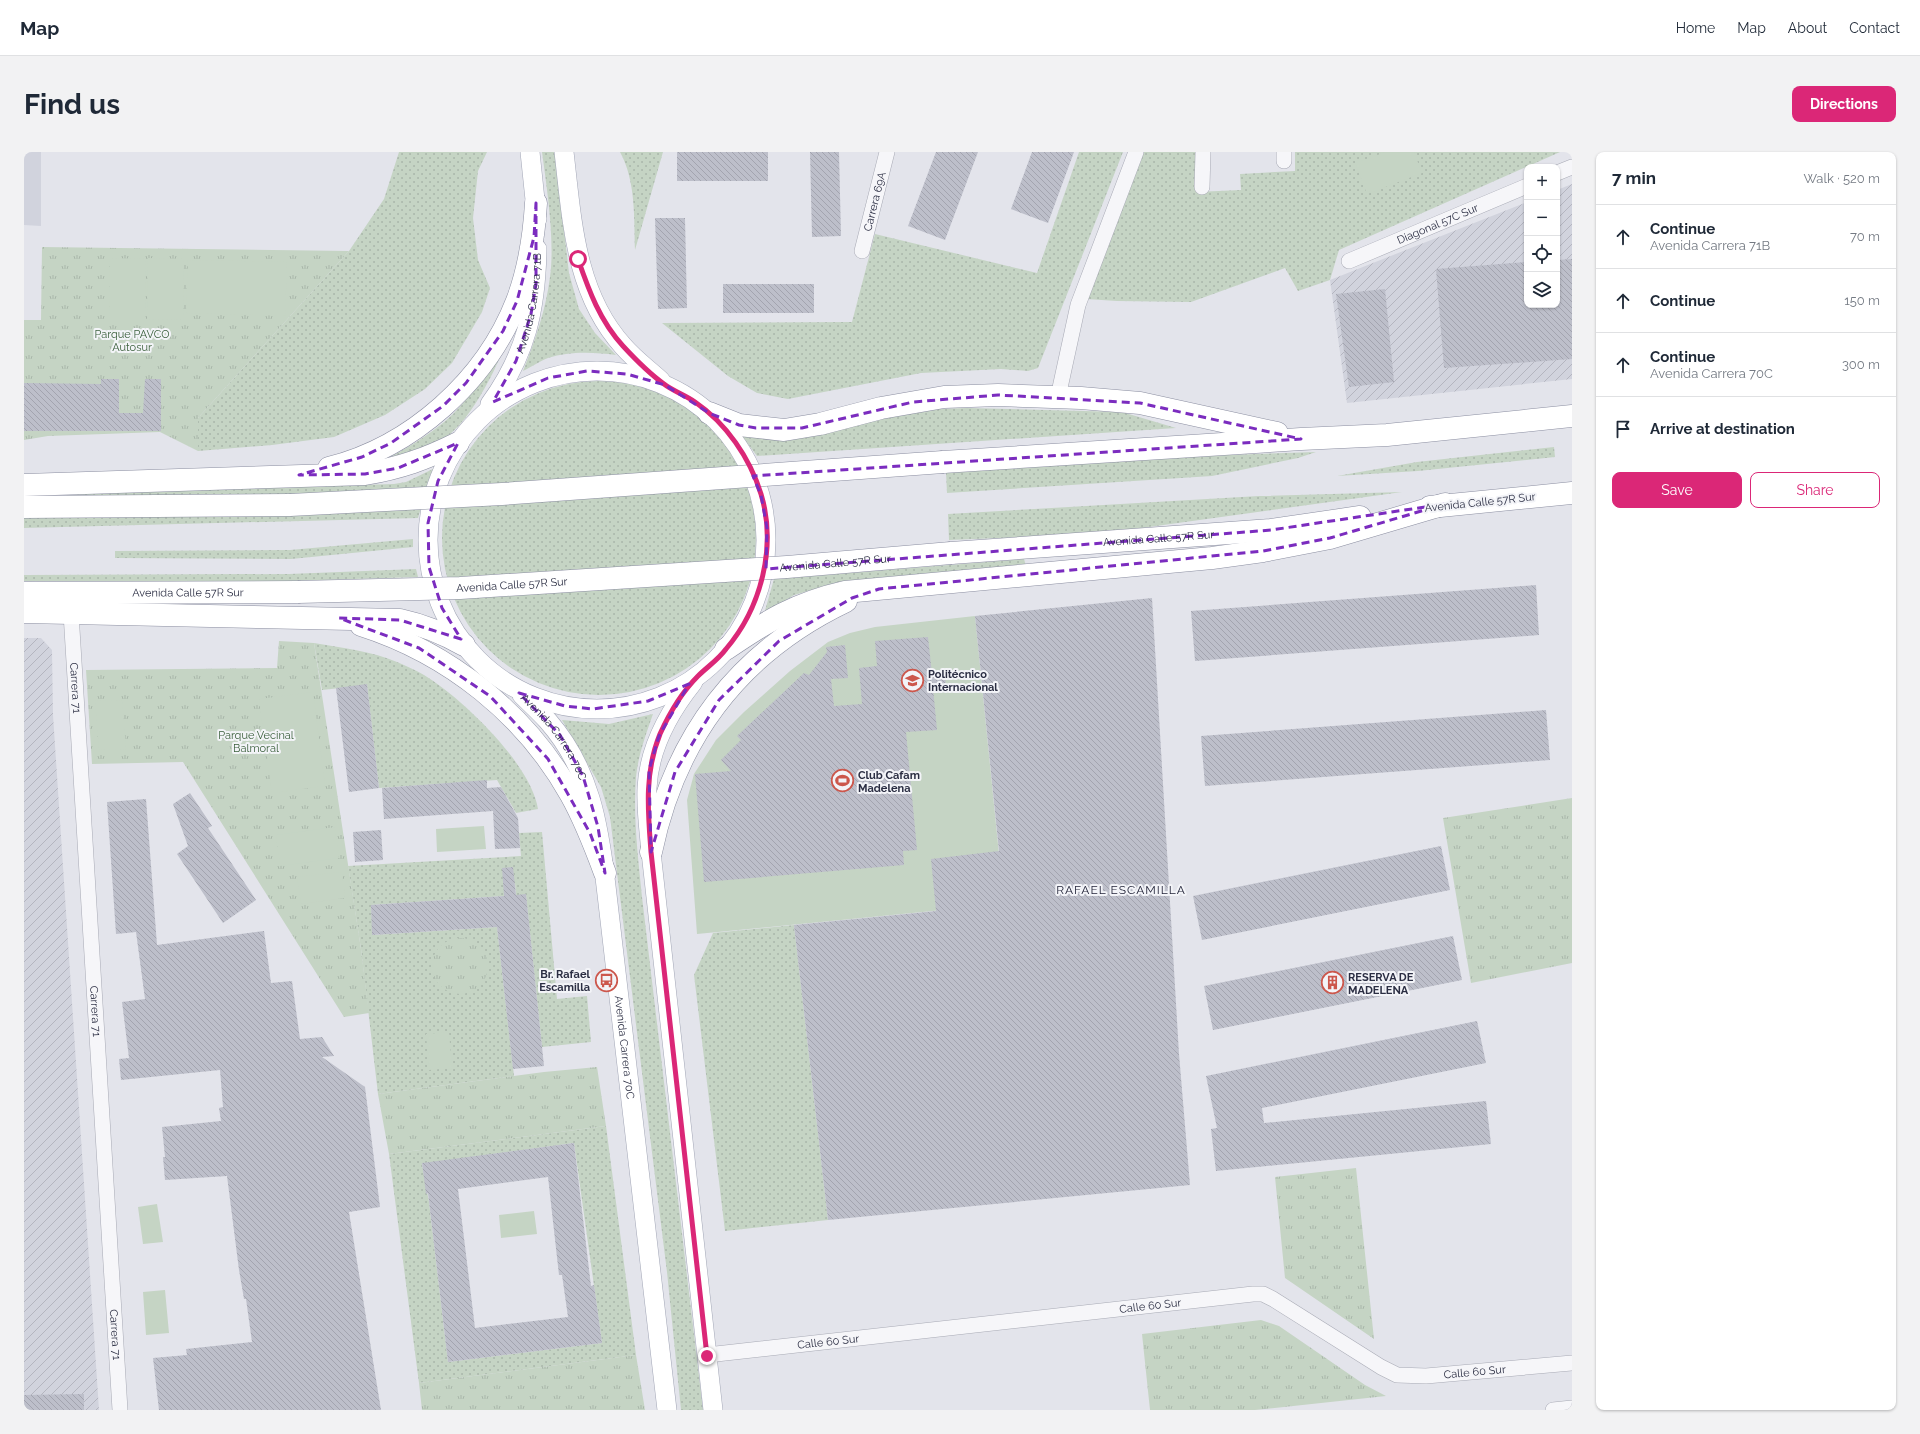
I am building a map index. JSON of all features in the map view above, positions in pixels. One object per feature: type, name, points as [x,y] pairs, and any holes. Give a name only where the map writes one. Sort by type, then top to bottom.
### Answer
[{"type":"highway","points":[[299,475],[362,457],[391,443],[418,426],[438,410],[466,383],[486,358],[500,336],[517,301],[527,271],[534,238],[536,203]]},
{"type":"highway","points":[[709,413],[739,425],[784,430],[808,427],[881,408],[944,397],[991,395],[1058,397],[1140,403],[1301,439]]},
{"type":"highway","points":[[24,507],[290,505],[502,494],[943,462],[1301,439],[1387,435],[1572,416]]},
{"type":"highway","points":[[24,485],[365,474],[398,468],[429,457],[458,443]]},
{"type":"highway","name":"Avenida Calle 57R Sur","points":[[24,593],[298,592],[460,588],[787,567],[951,553],[1271,530],[1445,504],[1572,493]]},
{"type":"highway","points":[[726,649],[764,623],[805,603],[845,592],[1212,558],[1263,551],[1330,538],[1445,504]]},
{"type":"highway","points":[[651,852],[665,798],[675,772],[692,741],[719,700],[758,659],[802,625],[840,604],[879,589]]},
{"type":"highway","points":[[24,612],[400,620],[417,623],[441,632],[464,645]]},
{"type":"highway","points":[[339,618],[380,631],[419,648],[456,670],[490,696],[521,726],[556,771],[571,794],[590,833],[604,873]]},
{"type":"main road","name":"Avenida Carrera 71B","points":[[479,418],[500,390],[524,340],[536,284],[536,203],[530,152]]},
{"type":"main road","points":[[564,152],[578,259],[594,302],[606,324],[623,346],[665,385]]},
{"type":"main road","points":[[698,676],[674,690],[648,701],[621,707],[593,709],[565,706],[538,698],[513,687],[478,661],[464,645],[442,608],[429,567],[428,523],[438,481],[458,443],[479,418],[511,394],[548,378],[587,371],[627,374],[665,385],[681,393],[709,413],[732,437],[749,465],[761,495],[767,528],[766,560],[759,592],[745,622],[726,649],[698,676],[668,717],[659,736],[649,770],[648,809],[651,852],[713,1410]]},
{"type":"main road","name":"Avenida Carrera 70C","points":[[513,687],[548,720],[569,750],[583,776],[598,827],[668,1410]]},
{"type":"street","name":"Carrera 69A","points":[[862,250],[887,152]]},
{"type":"street","points":[[1058,397],[1078,305],[1136,152]]},
{"type":"street","points":[[1202,187],[1203,152]]},
{"type":"street","points":[[1560,172],[1572,167]]},
{"type":"street","name":"Diagonal 57C Sur","points":[[1348,260],[1524,187]]},
{"type":"street","name":"Carrera 71","points":[[71,613],[120,1410]]},
{"type":"street","name":"Calle 60 Sur","points":[[707,1356],[1263,1294],[1381,1367],[1397,1375],[1426,1376],[1572,1363]]},
{"type":"street","points":[[1553,1410],[1572,1408]]},
{"type":"highlighted area","points":[[536,203],[536,284],[531,314],[516,361],[493,402],[548,378],[587,371],[627,374],[665,385],[709,413],[739,425],[756,428],[802,428],[913,402],[998,395],[1140,403],[1301,439],[753,476],[761,495],[767,528],[766,569],[1271,530],[1445,504],[1330,538],[1263,551],[879,589],[852,598],[779,641],[719,700],[675,772],[651,852],[649,770],[659,736],[689,684],[648,701],[593,709],[565,706],[519,693],[560,735],[583,776],[598,827],[605,873],[590,833],[548,759],[490,696],[419,648],[339,618],[400,620],[461,639],[442,608],[429,567],[428,523],[438,481],[458,443],[398,468],[365,474],[299,475],[362,457],[391,443],[443,406],[466,383],[503,331],[517,301],[534,237]]},
{"type":"shaded area","points":[[24,152],[41,152],[41,226],[24,225]]},
{"type":"shaded area","points":[[1572,184],[1572,379],[1347,403],[1330,280],[1524,203],[1524,308],[1560,308],[1560,189]]},
{"type":"shaded area","points":[[24,638],[41,638],[52,650],[53,715],[99,1410],[24,1410]]},
{"type":"green space","points":[[399,152],[487,152],[478,171],[473,218],[478,260],[490,288],[482,312],[452,363],[425,389],[385,415],[334,437],[272,445],[198,451],[198,418],[349,251],[384,199]]},
{"type":"green space","points":[[542,152],[555,152],[569,273],[579,309],[595,333],[616,355],[599,353],[564,354],[548,358],[523,371],[536,337],[543,313],[550,277],[552,247],[550,215]]},
{"type":"green space","points":[[620,152],[663,152],[635,250],[632,187]]},
{"type":"green space","points":[[1079,152],[1123,152],[1038,368],[1028,371],[1001,369],[921,373],[788,399],[757,393],[728,376],[662,323],[852,322],[875,234],[1037,273]]},
{"type":"green space","points":[[1144,152],[1197,152],[1196,192],[1241,190],[1240,174],[1295,171],[1295,152],[1560,152],[1533,164],[1524,164],[1524,168],[1339,250],[1330,280],[1298,291],[1285,268],[1191,302],[1086,299]]},
{"type":"green space","points":[[1386,152],[1414,152],[1422,173],[1367,194],[1355,163]]},
{"type":"green space","name":"Parque PAVCO Autosur","points":[[42,247],[349,251],[198,418],[198,451],[160,432],[48,436],[24,440],[24,320],[41,320]]},
{"type":"green space","points":[[110,258],[146,259],[145,320],[109,320]]},
{"type":"green space","points":[[148,258],[184,259],[183,320],[147,319]]},
{"type":"green space","points":[[188,260],[287,262],[285,316],[186,313]]},
{"type":"green space","points":[[511,331],[490,378],[481,394],[460,424],[448,436],[429,448],[376,464],[416,442],[453,414],[477,385]]},
{"type":"green space","points":[[599,381],[630,384],[659,393],[686,408],[710,427],[729,451],[744,478],[753,507],[756,538],[753,569],[744,598],[729,625],[710,649],[686,668],[659,683],[630,692],[599,695],[568,692],[539,683],[512,668],[488,649],[469,625],[454,598],[445,569],[442,538],[445,507],[454,478],[469,451],[488,427],[512,408],[539,393],[568,384]]},
{"type":"green space","points":[[967,408],[1122,412],[1176,428],[757,456],[739,432],[872,419],[938,409]]},
{"type":"green space","points":[[1554,447],[1555,457],[1418,471],[1337,476],[1417,462]]},
{"type":"green space","points":[[1316,452],[1298,458],[1212,476],[947,493],[946,472],[1139,458]]},
{"type":"green space","points":[[433,469],[427,489],[280,499],[68,499],[66,494],[394,484],[406,482]]},
{"type":"green space","points":[[1402,492],[1098,534],[949,540],[948,514],[1259,496]]},
{"type":"green space","points":[[421,508],[418,518],[24,528],[24,516]]},
{"type":"green space","points":[[413,539],[413,547],[291,559],[115,558],[115,551],[290,550]]},
{"type":"green space","points":[[1024,559],[1026,566],[826,586],[794,595],[764,614],[774,579]]},
{"type":"green space","points":[[416,569],[418,577],[290,581],[24,581],[24,575],[289,574]]},
{"type":"green space","name":"Club Cafam Madelena","points":[[975,616],[1004,904],[697,934],[687,800],[694,774],[716,740],[744,712],[790,671],[828,642],[850,633],[875,627]]},
{"type":"green space","name":"Parque Vecinal Balmoral","points":[[279,641],[314,643],[361,949],[369,1013],[344,1017],[183,762],[92,764],[86,670],[277,668]]},
{"type":"green space","points":[[314,643],[356,650],[387,658],[418,671],[440,686],[475,716],[509,753],[523,772],[533,791],[538,809],[516,813],[497,780],[379,788],[367,685],[322,690]]},
{"type":"green space","points":[[313,692],[325,786],[272,793],[259,699]]},
{"type":"green space","points":[[122,700],[126,749],[99,750],[95,701]]},
{"type":"green space","points":[[653,714],[637,769],[635,792],[636,837],[703,1410],[681,1410],[667,1272],[610,817],[601,787],[562,720],[609,724]]},
{"type":"green space","points":[[1572,798],[1572,963],[1471,983],[1443,818]]},
{"type":"green space","points":[[484,826],[486,849],[437,852],[436,829]]},
{"type":"green space","points":[[335,827],[339,858],[280,866],[276,835]]},
{"type":"green space","points":[[542,832],[557,999],[587,996],[591,1042],[542,1047],[526,895],[516,895],[515,883],[504,896],[371,905],[373,935],[497,927],[514,1076],[378,1094],[361,949],[348,866],[521,856],[519,833]]},
{"type":"green space","points":[[342,872],[345,898],[301,904],[297,877]]},
{"type":"green space","points":[[794,925],[828,1220],[725,1231],[694,975],[713,933]]},
{"type":"green space","points":[[460,938],[475,943],[483,951],[488,966],[483,981],[475,989],[460,994],[445,989],[437,981],[432,966],[437,951],[445,943]]},
{"type":"green space","points":[[449,1032],[452,1068],[429,1070],[426,1034]]},
{"type":"green space","points":[[597,1067],[606,1126],[389,1154],[378,1094],[544,1072]]},
{"type":"green space","points":[[606,1126],[636,1355],[419,1383],[389,1154]],"holes":[[[574,1143],[602,1343],[448,1362],[429,1202],[422,1164]]]},
{"type":"green space","points":[[1356,1168],[1374,1339],[1285,1278],[1275,1177]]},
{"type":"green space","points":[[157,1204],[163,1242],[143,1244],[138,1207]]},
{"type":"green space","points":[[534,1211],[537,1234],[501,1238],[499,1215]]},
{"type":"green space","points":[[165,1290],[169,1333],[146,1335],[143,1292]]},
{"type":"green space","points":[[1261,1320],[1279,1326],[1365,1385],[1386,1396],[1255,1410],[1150,1410],[1142,1334]]},
{"type":"green space","points":[[636,1355],[645,1410],[422,1410],[419,1383]]},
{"type":"building","points":[[677,152],[768,152],[768,181],[677,181]]},
{"type":"building","points":[[810,152],[839,152],[841,236],[812,237]]},
{"type":"building","points":[[936,152],[978,152],[945,240],[908,226]]},
{"type":"building","points":[[1032,152],[1074,152],[1048,223],[1011,209]]},
{"type":"building","points":[[655,218],[685,218],[687,308],[658,309]]},
{"type":"building","points":[[1572,259],[1572,359],[1444,368],[1436,269],[1524,262],[1524,308],[1560,308],[1560,260]]},
{"type":"building","points":[[723,284],[814,284],[814,313],[723,313]]},
{"type":"building","points":[[1385,289],[1394,382],[1349,387],[1336,294]]},
{"type":"building","points":[[101,379],[119,379],[119,413],[143,413],[145,379],[161,379],[161,431],[24,431],[24,383],[101,384]]},
{"type":"building","points":[[1536,585],[1539,635],[1195,661],[1191,611]]},
{"type":"building","points":[[1152,598],[1179,1054],[1190,1185],[828,1220],[794,925],[936,911],[931,859],[999,851],[975,616]]},
{"type":"building","points":[[928,637],[932,674],[945,673],[946,687],[933,688],[937,730],[906,732],[917,850],[903,851],[904,865],[704,882],[695,774],[731,771],[721,760],[741,740],[737,736],[804,673],[809,675],[827,652],[826,647],[845,645],[848,678],[831,679],[834,706],[862,704],[859,668],[877,666],[875,641]]},
{"type":"building","points":[[367,684],[379,788],[349,792],[336,688]]},
{"type":"building","points":[[1546,710],[1550,760],[1205,786],[1201,736]]},
{"type":"building","points":[[487,780],[487,788],[501,787],[518,818],[520,848],[495,849],[493,811],[384,819],[382,788]]},
{"type":"building","points":[[190,793],[212,826],[208,828],[256,900],[223,923],[177,854],[188,846],[173,804]]},
{"type":"building","points":[[146,799],[157,945],[264,931],[271,983],[292,981],[300,1039],[322,1037],[334,1056],[322,1057],[365,1087],[380,1207],[349,1212],[381,1410],[159,1410],[153,1358],[187,1355],[186,1349],[252,1342],[246,1299],[244,1299],[239,1270],[227,1176],[165,1180],[163,1157],[165,1157],[162,1127],[221,1121],[219,1108],[223,1107],[220,1070],[121,1080],[119,1059],[129,1058],[122,1002],[145,999],[136,932],[116,934],[107,802]]},
{"type":"building","points":[[381,830],[383,860],[355,862],[353,832]]},
{"type":"building","points":[[1441,846],[1450,890],[1202,940],[1193,896]]},
{"type":"building","points":[[513,867],[516,895],[526,894],[544,1066],[513,1069],[497,927],[372,935],[371,905],[504,896],[502,868]]},
{"type":"building","name":"RESERVA DE MADELENA","points":[[1453,936],[1462,980],[1213,1030],[1204,986]]},
{"type":"building","points":[[1477,1021],[1486,1063],[1262,1108],[1264,1123],[1486,1101],[1491,1144],[1216,1171],[1211,1129],[1217,1128],[1206,1076]]},
{"type":"building","points":[[574,1143],[591,1286],[594,1285],[602,1343],[448,1362],[428,1193],[426,1194],[422,1163]],"holes":[[[548,1177],[559,1275],[562,1275],[568,1317],[475,1328],[458,1189]]]},
{"type":"building","points":[[84,1394],[84,1410],[24,1410],[24,1395]]},
{"type":"place","name":"Politécnico Internacional","points":[[912,680]]},
{"type":"place","name":"Club Cafam Madelena","points":[[842,781]]},
{"type":"place","name":"Br. Rafael Escamilla","points":[[606,980]]},
{"type":"place","name":"RESERVA DE MADELENA","points":[[1333,983]]},
{"type":"district","name":"RAFAEL ESCAMILLA","points":[[1121,890]]},
{"type":"route","points":[[578,259],[594,302],[606,324],[623,346],[665,385],[681,393],[709,413],[732,437],[749,465],[761,495],[767,528],[766,560],[759,592],[745,622],[726,649],[713,664],[698,676],[668,717],[659,736],[649,770],[647,787],[651,852],[707,1356]]}]
